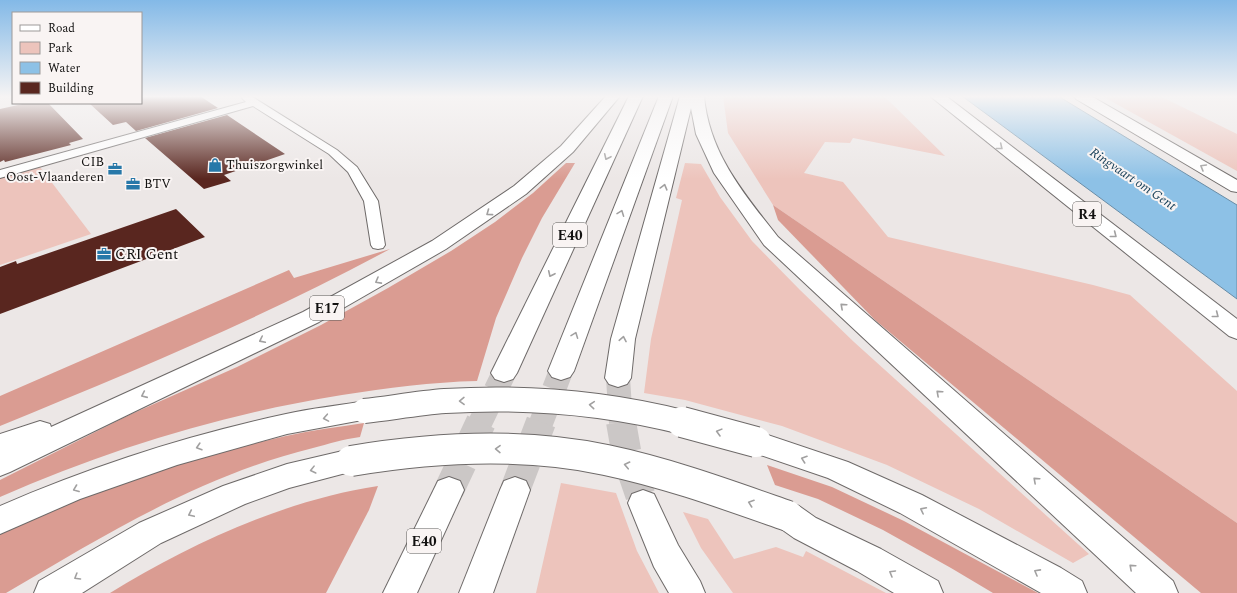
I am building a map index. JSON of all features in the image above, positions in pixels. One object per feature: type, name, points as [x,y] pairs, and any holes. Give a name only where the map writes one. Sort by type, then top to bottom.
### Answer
[{"type":"highway","name":"E17","points":[[0,464],[311,317],[439,245],[483,217],[520,190],[567,149],[589,124]]},
{"type":"highway","name":"E40","points":[[504,373],[623,124]]},
{"type":"highway","name":"E40","points":[[561,371],[655,124]]},
{"type":"highway","points":[[618,378],[623,339],[680,124]]},
{"type":"highway","points":[[700,124],[713,155],[738,197],[771,241],[1161,593]]},
{"type":"highway","name":"R4","points":[[972,124],[1237,331]]},
{"type":"highway","points":[[1128,124],[1237,187]]},
{"type":"highway","points":[[0,520],[122,471],[208,444],[288,424],[364,411],[445,401],[531,400],[600,406],[677,421],[756,442],[838,470],[911,504],[1042,575],[1070,593]]},
{"type":"highway","points":[[0,445],[121,406]]},
{"type":"highway","points":[[51,593],[150,533],[234,495],[287,476],[351,461],[409,452],[466,448],[521,449],[576,455],[638,468],[687,482],[788,516],[805,528],[869,560],[926,593]]},
{"type":"highway","name":"E40","points":[[400,593],[449,490]]},
{"type":"highway","points":[[476,593],[516,490]]},
{"type":"highway","points":[[643,503],[666,556],[688,593]]},
{"type":"street","points":[[0,174],[180,124]]},
{"type":"street","points":[[287,124],[333,152],[353,170],[372,201],[378,244]]},
{"type":"green space","points":[[727,124],[912,124],[945,156],[853,138],[850,143],[825,142],[804,173],[843,182],[888,237],[1130,295],[1237,391],[1237,523],[773,205],[728,133]]},
{"type":"green space","points":[[1152,124],[1216,124],[1237,134],[1237,171]]},
{"type":"green space","points":[[685,163],[701,164],[720,197],[752,241],[800,290],[854,342],[1089,554],[1073,563],[979,509],[887,465],[782,426],[685,400],[644,393],[651,339],[682,200],[676,198]]},
{"type":"green space","points":[[40,167],[91,234],[0,265],[0,178]]},
{"type":"green space","points":[[561,483],[616,493],[637,551],[659,593],[536,593]]},
{"type":"green space","points":[[683,512],[708,519],[734,559],[776,547],[803,557],[806,551],[886,593],[733,593],[701,548]]},
{"type":"shaded area","points":[[566,163],[575,163],[542,218],[522,258],[496,318],[477,381],[426,384],[376,390],[254,412],[168,435],[83,463],[0,497],[0,480],[127,416],[237,367],[321,325],[451,251],[495,222],[533,193]]},
{"type":"shaded area","points":[[773,205],[1237,523],[1237,593],[1201,593],[875,320],[778,220]]},
{"type":"shaded area","points":[[390,249],[246,321],[0,426],[0,396],[289,270],[294,278]]},
{"type":"shaded area","points":[[364,423],[360,437],[271,460],[231,474],[192,491],[117,529],[6,593],[0,593],[0,533],[69,503],[176,465],[286,436]]},
{"type":"shaded area","points":[[767,465],[832,487],[904,521],[1038,593],[993,593],[883,530],[818,499],[775,485]]},
{"type":"shaded area","points":[[378,486],[369,510],[326,593],[110,593],[172,558],[239,526],[308,502]]},
{"type":"water","name":"Ringvaart om Gent","points":[[999,124],[1103,124],[1237,205],[1237,299]]},
{"type":"building","points":[[0,124],[68,124],[83,139],[69,143],[71,145],[0,162]]},
{"type":"building","points":[[128,124],[162,124],[136,131]]},
{"type":"building","name":"Thuiszorgwinkel","points":[[196,124],[240,124],[285,154],[224,175],[231,181],[204,189],[145,138]]},
{"type":"building","name":"CRI Gent","points":[[176,209],[205,237],[0,314],[0,267],[16,261],[17,264]]},
{"type":"tunnel","points":[[541,423],[561,371]]},
{"type":"tunnel","points":[[480,423],[504,373]]},
{"type":"tunnel","points":[[618,378],[621,423]]},
{"type":"tunnel","points":[[449,490],[481,422]]},
{"type":"tunnel","points":[[515,490],[541,422]]},
{"type":"tunnel","points":[[621,422],[627,456],[643,503]]},
{"type":"place","name":"Thuiszorgwinkel","points":[[215,165]]},
{"type":"place","name":"CIB Oost-Vlaanderen","points":[[115,169]]},
{"type":"place","name":"BTV","points":[[133,184]]},
{"type":"place","name":"CRI Gent","points":[[104,254]]}]
